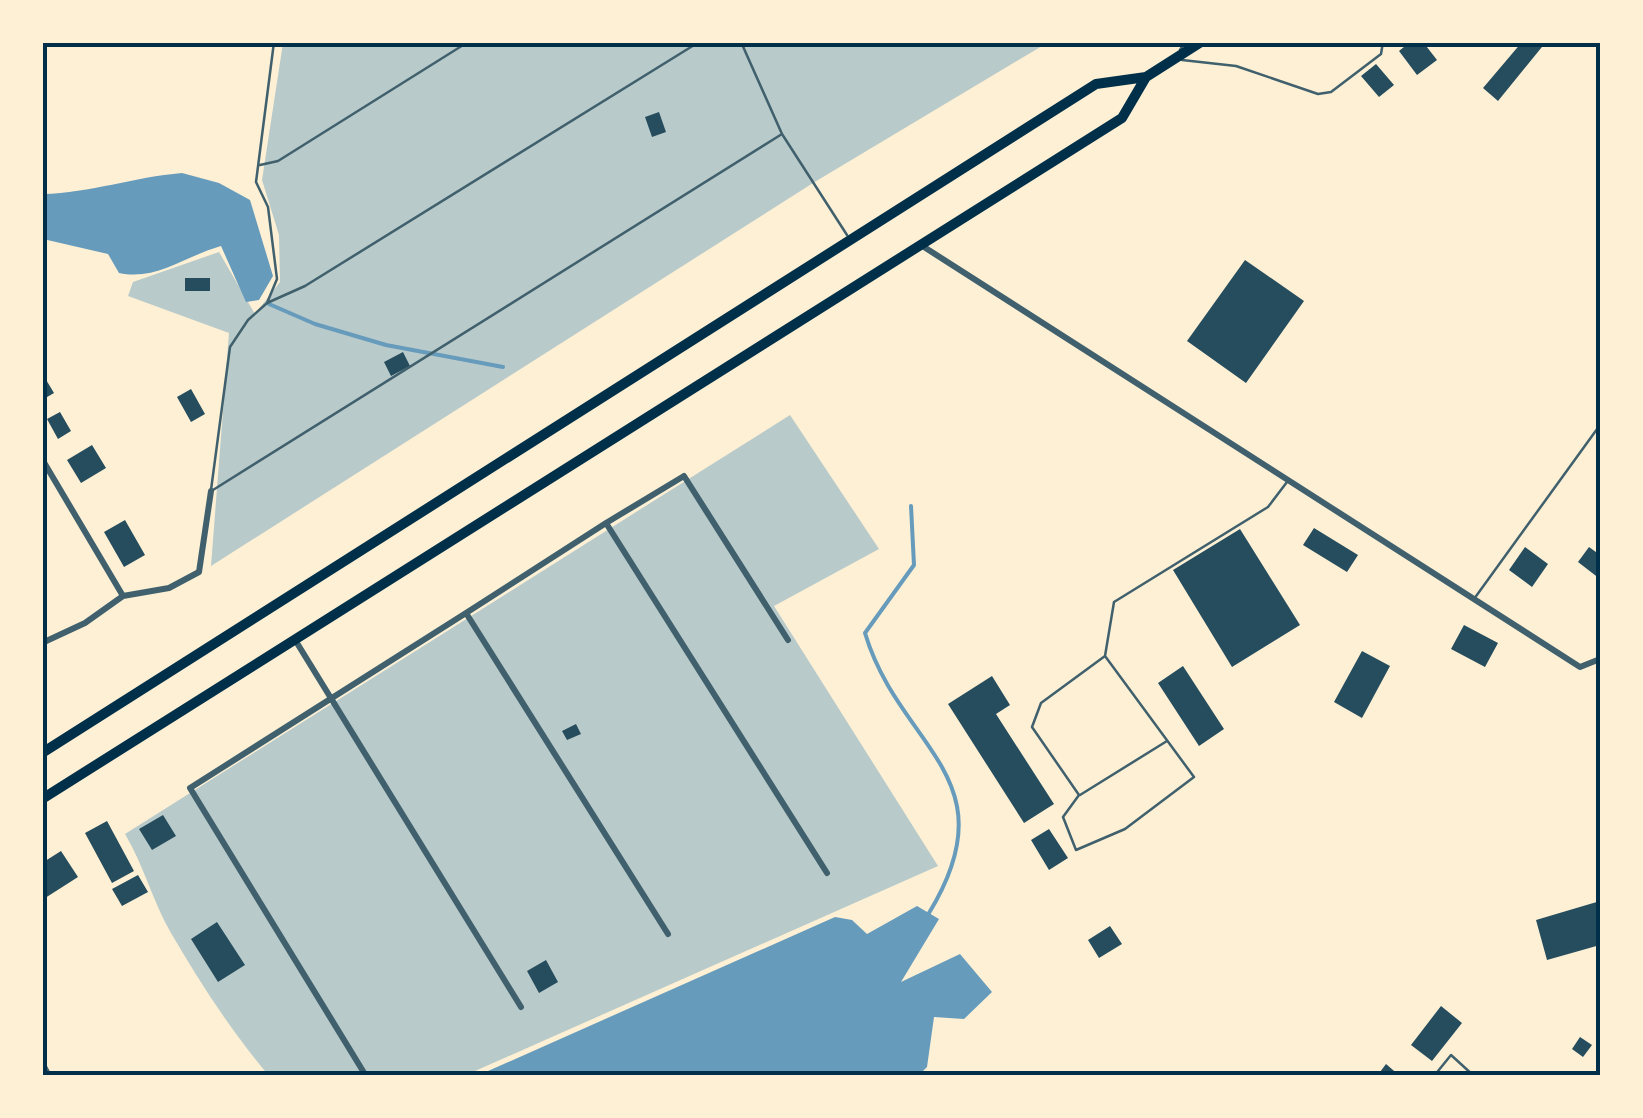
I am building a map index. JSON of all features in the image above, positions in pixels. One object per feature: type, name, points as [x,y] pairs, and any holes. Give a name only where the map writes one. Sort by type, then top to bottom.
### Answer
[{"type":"highway","points":[[42,752],[1096,84],[1146,77],[1201,42]]},
{"type":"highway","points":[[42,799],[297,643],[1122,118],[1146,77]]},
{"type":"street","points":[[924,247],[1580,667],[1600,659]]},
{"type":"street","points":[[42,460],[122,596]]},
{"type":"street","points":[[366,1076],[190,788],[684,476],[788,640]]},
{"type":"street","points":[[42,643],[85,623],[122,596],[169,588],[199,572],[211,491]]},
{"type":"street","points":[[606,523],[828,873]]},
{"type":"street","points":[[466,613],[668,934]]},
{"type":"street","points":[[297,643],[522,1007]]},
{"type":"lane","points":[[266,304],[277,279],[268,207],[256,182],[274,42]]},
{"type":"lane","points":[[258,165],[278,161],[468,42]]},
{"type":"lane","points":[[211,491],[230,347],[248,320],[266,304],[305,286],[699,42]]},
{"type":"lane","points":[[741,42],[782,134],[851,240]]},
{"type":"lane","points":[[1185,42],[1175,59],[1236,66],[1318,94],[1330,92],[1381,54],[1383,42]]},
{"type":"lane","points":[[211,491],[782,134]]},
{"type":"lane","points":[[1473,600],[1600,425]]},
{"type":"lane","points":[[1079,796],[1032,726],[1041,702],[1105,656],[1114,602],[1268,507],[1288,481]]},
{"type":"lane","points":[[1105,656],[1168,740],[1194,776],[1125,829],[1076,850],[1062,817],[1079,796],[1168,740]]},
{"type":"lane","points":[[1434,1076],[1451,1056],[1474,1076]]},
{"type":"lane","points":[[42,1059],[51,1076]]},
{"type":"shaded area","points":[[283,43],[1047,43],[813,183],[211,566],[229,333],[128,296],[133,282],[219,252],[255,314],[280,282],[279,235],[262,180]]},
{"type":"shaded area","points":[[790,415],[879,549],[774,606],[938,866],[466,1075],[269,1076],[229,1025],[182,952],[125,834]]},
{"type":"water","points":[[182,173],[219,183],[250,200],[273,276],[259,300],[246,302],[221,246],[158,271],[133,275],[119,273],[108,254],[43,239],[43,194]]},
{"type":"water","points":[[917,906],[939,919],[901,982],[960,954],[992,992],[964,1019],[934,1017],[927,1067],[919,1075],[479,1075],[835,917],[852,920],[867,934]]},
{"type":"building","points":[[1410,42],[1423,42],[1437,60],[1417,75],[1399,51]]},
{"type":"building","points":[[1522,42],[1546,42],[1498,101],[1483,88]]},
{"type":"building","points":[[1376,64],[1394,85],[1379,97],[1361,76]]},
{"type":"building","points":[[659,112],[666,132],[652,137],[645,117]]},
{"type":"building","points":[[1245,260],[1304,301],[1246,383],[1187,341]]},
{"type":"building","points":[[185,278],[210,278],[210,291],[185,291]]},
{"type":"building","points":[[403,352],[410,366],[391,376],[384,362]]},
{"type":"building","points":[[42,373],[54,393],[42,400]]},
{"type":"building","points":[[191,389],[205,414],[191,422],[177,397]]},
{"type":"building","points":[[60,412],[71,431],[58,439],[47,419]]},
{"type":"building","points":[[92,445],[106,468],[81,483],[67,460]]},
{"type":"building","points":[[125,520],[145,555],[124,567],[104,532]]},
{"type":"building","points":[[1314,528],[1358,555],[1347,572],[1303,545]]},
{"type":"building","points":[[1240,529],[1300,625],[1232,667],[1173,570]]},
{"type":"building","points":[[1525,547],[1548,564],[1532,587],[1509,570]]},
{"type":"building","points":[[1589,547],[1600,555],[1600,579],[1578,562]]},
{"type":"building","points":[[1464,625],[1498,643],[1485,667],[1451,649]]},
{"type":"building","points":[[1362,651],[1390,666],[1362,718],[1334,702]]},
{"type":"building","points":[[1183,666],[1224,729],[1199,746],[1158,683]]},
{"type":"building","points":[[992,676],[1010,705],[996,714],[1054,804],[1024,823],[948,704]]},
{"type":"building","points":[[576,724],[581,734],[567,740],[562,731]]},
{"type":"building","points":[[163,815],[176,836],[152,850],[139,829]]},
{"type":"building","points":[[107,821],[134,871],[112,883],[85,833]]},
{"type":"building","points":[[1049,829],[1068,858],[1049,870],[1031,840]]},
{"type":"building","points":[[61,851],[78,877],[42,900],[42,863]]},
{"type":"building","points":[[138,875],[148,892],[122,906],[112,889]]},
{"type":"building","points":[[1600,901],[1600,945],[1547,960],[1536,920]]},
{"type":"building","points":[[217,922],[245,965],[218,982],[191,939]]},
{"type":"building","points":[[1110,926],[1122,944],[1099,958],[1088,940]]},
{"type":"building","points":[[546,960],[558,982],[539,993],[527,971]]},
{"type":"building","points":[[1441,1006],[1462,1023],[1432,1061],[1411,1045]]},
{"type":"building","points":[[1580,1037],[1592,1045],[1583,1057],[1572,1049]]},
{"type":"building","points":[[1386,1064],[1400,1076],[1377,1076]]},
{"type":"waterway","points":[[269,304],[315,324],[386,345],[503,367]]},
{"type":"waterway","points":[[911,506],[914,565],[865,633],[881,672],[941,765],[954,795],[959,828],[951,867],[929,913]]}]
